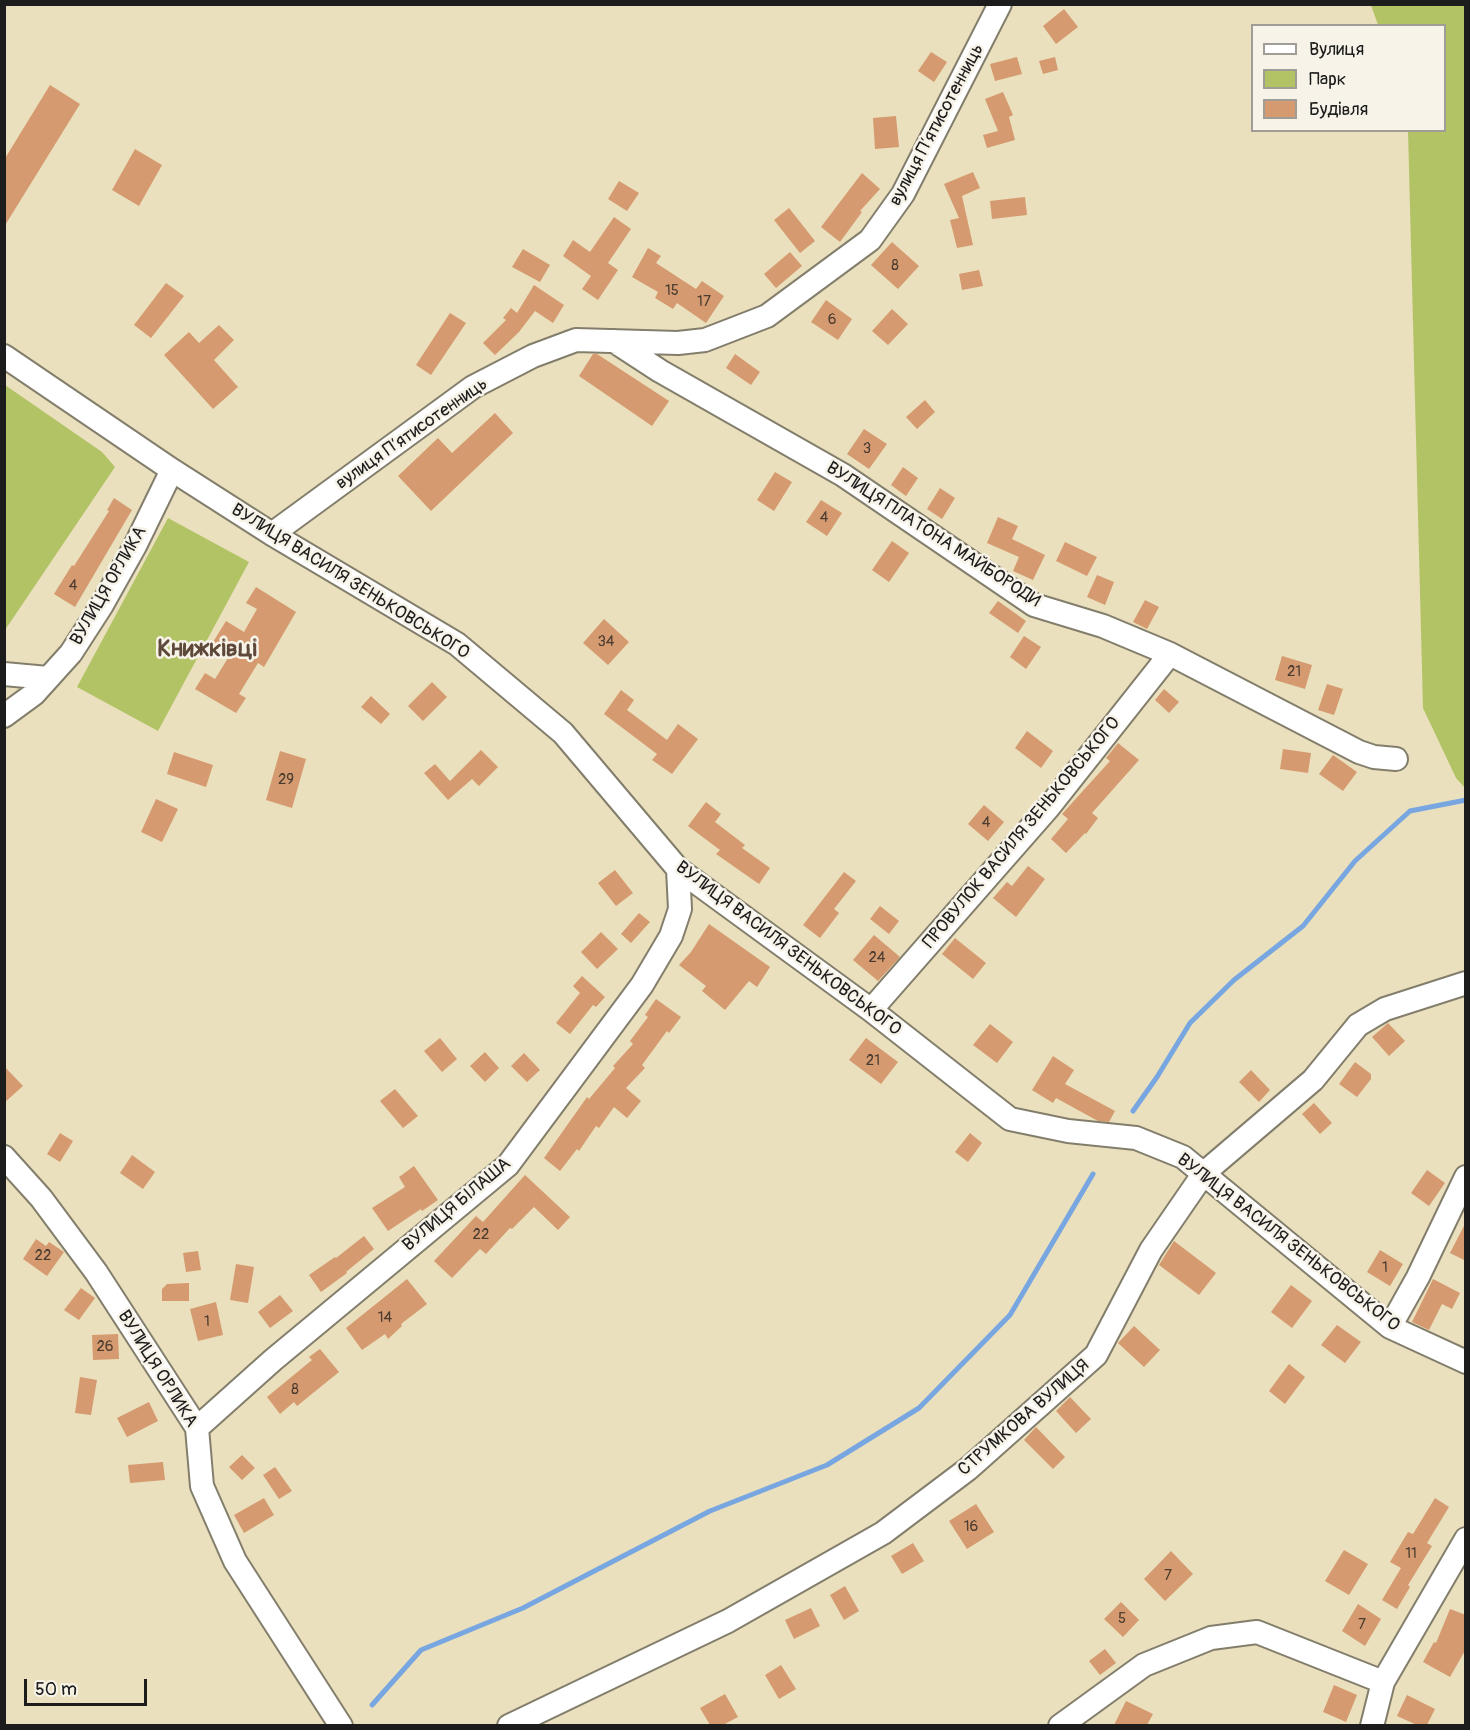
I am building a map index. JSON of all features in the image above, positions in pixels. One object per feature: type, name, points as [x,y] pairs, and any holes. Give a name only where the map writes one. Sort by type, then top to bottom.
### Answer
[{"type":"street","name":"вулиця Пʼятисотенниць","points":[[272,534],[473,387],[533,356],[576,340],[678,343],[705,340],[766,316],[870,240],[903,195],[1000,4]]},
{"type":"street","name":"ВУЛИЦЯ ПЛАТОНА МАЙБОРОДИ","points":[[614,340],[660,371],[843,475],[1034,605],[1103,626],[1170,654],[1359,753],[1374,758],[1396,759]]},
{"type":"street","name":"ВУЛИЦЯ ВАСИЛЯ ЗЕНЬКОВСЬКОГО","points":[[4,356],[172,470],[272,534],[457,644],[563,733],[678,869],[871,1010],[1010,1119],[1068,1131],[1136,1138],[1183,1157],[1390,1327],[1466,1362]]},
{"type":"street","name":"ВУЛИЦЯ ОРЛИКА","points":[[6,707],[34,694],[70,653],[102,605],[135,546],[172,470]]},
{"type":"street","name":"ПРОВУЛОК ВАСИЛЯ ЗЕНЬКОВСЬКОГО","points":[[871,1010],[1048,807],[1170,654]]},
{"type":"street","points":[[4,674],[48,678]]},
{"type":"street","name":"ВУЛИЦЯ БІЛАША","points":[[197,1428],[273,1360],[508,1165],[604,1039],[648,975],[671,936],[680,909],[678,869]]},
{"type":"street","name":"СТРУМКОВА ВУЛИЦЯ","points":[[509,1725],[728,1621],[883,1533],[968,1469],[1096,1355],[1151,1250],[1204,1173],[1313,1080],[1358,1024],[1385,1009],[1466,983]]},
{"type":"street","name":"ВУЛИЦЯ ОРЛИКА","points":[[4,1157],[41,1198],[96,1272],[197,1428],[202,1486],[235,1561],[342,1725]]},
{"type":"street","points":[[1390,1327],[1418,1277],[1466,1177]]},
{"type":"street","points":[[1372,1725],[1383,1682],[1466,1539]]},
{"type":"street","points":[[1060,1725],[1144,1665],[1211,1638],[1257,1632],[1383,1682]]},
{"type":"green space","points":[[1371,5],[1465,5],[1465,788],[1456,778],[1423,708],[1408,132],[1446,132],[1446,24],[1378,24]]},
{"type":"green space","points":[[5,385],[102,452],[115,467],[5,630]]},
{"type":"green space","points":[[168,518],[249,562],[158,731],[77,687]]},
{"type":"building","points":[[1064,9],[1078,27],[1056,44],[1043,26]]},
{"type":"building","points":[[931,52],[947,62],[934,82],[918,71]]},
{"type":"building","points":[[1017,57],[1022,74],[995,81],[990,64]]},
{"type":"building","points":[[1055,57],[1058,70],[1043,74],[1039,61]]},
{"type":"building","points":[[50,85],[80,104],[4,227],[4,160]]},
{"type":"building","points":[[1003,92],[1013,115],[1009,117],[1015,140],[987,148],[983,135],[998,131],[985,99]]},
{"type":"building","points":[[896,116],[899,147],[875,149],[873,118]]},
{"type":"building","points":[[135,149],[162,165],[139,206],[112,190]]},
{"type":"building","points":[[973,172],[980,188],[962,196],[973,245],[957,248],[950,220],[959,218],[944,184]]},
{"type":"building","points":[[862,173],[880,189],[860,211],[862,212],[840,242],[821,227]]},
{"type":"building","points":[[619,181],[639,193],[627,211],[608,199]]},
{"type":"building","points":[[1025,197],[1027,215],[992,219],[990,201]]},
{"type":"building","points":[[789,208],[815,241],[800,253],[774,220]]},
{"type":"building","points":[[614,217],[631,229],[608,263],[618,270],[598,300],[582,289],[591,276],[563,256],[573,240],[590,252]]},
{"type":"building","points":[[892,242],[919,266],[898,289],[871,265]]},
{"type":"building","points":[[648,248],[661,256],[656,263],[696,289],[702,281],[724,296],[706,323],[677,303],[673,309],[655,298],[658,292],[632,277]]},
{"type":"building","points":[[523,249],[550,265],[540,282],[512,267]]},
{"type":"building","points":[[790,252],[802,266],[776,288],[764,274]]},
{"type":"building","points":[[979,270],[983,286],[962,290],[959,274]]},
{"type":"building","points":[[166,283],[184,296],[151,338],[134,325]]},
{"type":"building","points":[[534,285],[564,305],[553,323],[535,311],[519,332],[495,355],[483,343],[506,320],[503,318],[511,308],[517,313]]},
{"type":"building","points":[[826,300],[852,319],[838,340],[811,322]]},
{"type":"building","points":[[892,309],[908,324],[888,345],[872,331]]},
{"type":"building","points":[[450,313],[466,323],[431,375],[416,365]]},
{"type":"building","points":[[219,325],[234,340],[214,360],[238,387],[213,409],[164,355],[189,332],[199,343]]},
{"type":"building","points":[[593,354],[597,354],[669,401],[652,426],[579,376]]},
{"type":"building","points":[[735,354],[760,372],[751,385],[726,368]]},
{"type":"building","points":[[925,400],[935,412],[917,429],[906,417]]},
{"type":"building","points":[[495,413],[513,433],[431,511],[398,476],[438,438],[452,453]]},
{"type":"building","points":[[864,429],[887,444],[869,469],[847,454]]},
{"type":"building","points":[[903,467],[918,478],[906,496],[891,485]]},
{"type":"building","points":[[775,472],[792,482],[774,511],[757,500]]},
{"type":"building","points":[[940,488],[955,498],[942,519],[927,509]]},
{"type":"building","points":[[114,498],[132,510],[75,607],[54,594],[109,511],[107,510]]},
{"type":"building","points":[[821,500],[842,513],[827,536],[806,522]]},
{"type":"building","points":[[998,517],[1018,526],[1012,539],[1045,555],[1033,580],[1013,571],[1019,557],[987,543]]},
{"type":"building","points":[[892,541],[909,553],[889,582],[872,570]]},
{"type":"building","points":[[1065,542],[1097,557],[1087,576],[1056,561]]},
{"type":"building","points":[[1097,575],[1114,582],[1105,605],[1087,597]]},
{"type":"building","points":[[256,587],[296,612],[264,667],[258,663],[239,694],[246,698],[236,713],[195,689],[205,673],[215,679],[228,658],[210,647],[226,621],[244,632],[257,609],[246,603]]},
{"type":"building","points":[[1145,600],[1159,607],[1147,629],[1133,622]]},
{"type":"building","points":[[998,601],[1026,621],[1018,633],[989,613]]},
{"type":"building","points":[[604,619],[629,642],[608,665],[583,643]]},
{"type":"building","points":[[1024,636],[1041,647],[1026,669],[1010,657]]},
{"type":"building","points":[[1282,656],[1312,665],[1305,689],[1275,680]]},
{"type":"building","points":[[432,682],[447,697],[423,721],[408,706]]},
{"type":"building","points":[[1327,684],[1343,689],[1334,715],[1318,710]]},
{"type":"building","points":[[1164,689],[1179,702],[1169,713],[1155,700]]},
{"type":"building","points":[[621,690],[634,700],[627,710],[667,740],[678,724],[698,739],[672,774],[652,760],[657,754],[604,714]]},
{"type":"building","points":[[371,696],[390,714],[381,724],[361,707]]},
{"type":"building","points":[[1027,731],[1053,751],[1041,768],[1015,748]]},
{"type":"building","points":[[1118,743],[1139,760],[1092,813],[1098,818],[1086,834],[1066,853],[1051,839],[1068,819],[1062,814],[1110,761],[1106,758]]},
{"type":"building","points":[[1283,749],[1311,753],[1308,773],[1280,769]]},
{"type":"building","points":[[481,750],[498,767],[479,786],[472,779],[448,800],[424,773],[435,764],[450,781]]},
{"type":"building","points":[[280,751],[306,759],[292,808],[266,800]]},
{"type":"building","points":[[174,752],[213,765],[206,787],[167,774]]},
{"type":"building","points":[[1333,755],[1357,772],[1343,791],[1319,774]]},
{"type":"building","points":[[156,799],[178,809],[162,842],[141,832]]},
{"type":"building","points":[[706,802],[721,814],[715,822],[745,845],[742,848],[770,868],[759,884],[716,854],[720,850],[688,826]]},
{"type":"building","points":[[984,805],[1004,822],[988,841],[968,824]]},
{"type":"building","points":[[1028,866],[1045,879],[1016,917],[993,898],[1007,882],[1012,886]]},
{"type":"building","points":[[615,870],[633,893],[616,906],[598,883]]},
{"type":"building","points":[[844,872],[856,881],[834,909],[839,913],[820,938],[803,925]]},
{"type":"building","points":[[880,906],[899,921],[889,934],[870,919]]},
{"type":"building","points":[[639,913],[650,922],[631,943],[621,934]]},
{"type":"building","points":[[709,924],[770,967],[757,987],[749,981],[725,1010],[702,991],[706,986],[679,965],[691,952]]},
{"type":"building","points":[[601,932],[618,949],[597,969],[581,952]]},
{"type":"building","points":[[874,935],[900,957],[878,981],[853,960]]},
{"type":"building","points":[[955,938],[986,963],[973,979],[942,954]]},
{"type":"building","points":[[582,976],[605,997],[596,1007],[593,1005],[570,1034],[556,1023],[580,993],[573,986]]},
{"type":"building","points":[[656,999],[681,1017],[669,1033],[667,1031],[642,1065],[645,1068],[626,1088],[641,1101],[627,1118],[614,1107],[599,1128],[596,1126],[579,1151],[577,1149],[560,1171],[544,1158],[587,1097],[589,1099],[615,1068],[613,1066],[633,1044],[630,1041],[648,1017],[645,1015]]},
{"type":"building","points":[[1388,1023],[1405,1041],[1389,1056],[1372,1037]]},
{"type":"building","points":[[990,1024],[1013,1042],[997,1063],[973,1045]]},
{"type":"building","points":[[440,1038],[457,1059],[442,1072],[424,1051]]},
{"type":"building","points":[[866,1038],[898,1062],[881,1084],[849,1060]]},
{"type":"building","points":[[485,1052],[499,1068],[485,1082],[470,1066]]},
{"type":"building","points":[[524,1053],[540,1070],[527,1082],[511,1066]]},
{"type":"building","points":[[1053,1056],[1074,1070],[1065,1084],[1115,1111],[1109,1122],[1098,1121],[1056,1098],[1053,1103],[1032,1090]]},
{"type":"building","points":[[1355,1062],[1371,1074],[1371,1079],[1357,1097],[1339,1084]]},
{"type":"building","points":[[4,1066],[23,1086],[4,1103]]},
{"type":"building","points":[[1251,1070],[1270,1090],[1259,1102],[1239,1082]]},
{"type":"building","points":[[395,1089],[418,1116],[403,1128],[380,1101]]},
{"type":"building","points":[[1314,1103],[1332,1123],[1320,1134],[1302,1114]]},
{"type":"building","points":[[60,1133],[73,1141],[60,1162],[47,1154]]},
{"type":"building","points":[[970,1133],[982,1143],[968,1162],[955,1152]]},
{"type":"building","points":[[132,1155],[155,1172],[143,1189],[120,1173]]},
{"type":"building","points":[[414,1166],[438,1200],[388,1231],[372,1208],[405,1187],[399,1177]]},
{"type":"building","points":[[1427,1170],[1445,1183],[1429,1206],[1411,1193]]},
{"type":"building","points":[[525,1175],[570,1217],[558,1230],[534,1207],[486,1254],[480,1249],[452,1278],[434,1261],[476,1216],[483,1222]]},
{"type":"building","points":[[1466,1222],[1466,1261],[1450,1253]]},
{"type":"building","points":[[364,1236],[374,1249],[321,1292],[309,1275]]},
{"type":"building","points":[[36,1239],[46,1246],[49,1242],[64,1252],[47,1276],[23,1259]]},
{"type":"building","points":[[1174,1241],[1216,1273],[1199,1295],[1159,1265]]},
{"type":"building","points":[[1380,1250],[1403,1264],[1390,1286],[1367,1272]]},
{"type":"building","points":[[198,1251],[201,1270],[186,1272],[183,1253]]},
{"type":"building","points":[[236,1264],[254,1267],[248,1303],[230,1300]]},
{"type":"building","points":[[407,1279],[427,1304],[401,1324],[402,1326],[388,1339],[385,1334],[362,1350],[346,1328]]},
{"type":"building","points":[[1433,1279],[1460,1293],[1452,1309],[1442,1304],[1429,1330],[1412,1322]]},
{"type":"building","points":[[189,1283],[189,1301],[162,1301],[162,1289],[167,1284]]},
{"type":"building","points":[[1291,1285],[1312,1301],[1292,1328],[1271,1312]]},
{"type":"building","points":[[81,1288],[95,1298],[79,1320],[64,1310]]},
{"type":"building","points":[[280,1295],[293,1311],[270,1328],[258,1312]]},
{"type":"building","points":[[216,1302],[223,1335],[198,1341],[190,1309]]},
{"type":"building","points":[[1337,1325],[1361,1342],[1345,1363],[1321,1345]]},
{"type":"building","points":[[1134,1326],[1160,1350],[1144,1367],[1118,1343]]},
{"type":"building","points":[[118,1334],[119,1359],[93,1360],[92,1335]]},
{"type":"building","points":[[320,1349],[339,1372],[297,1406],[294,1402],[280,1414],[267,1397],[312,1360],[309,1357]]},
{"type":"building","points":[[1289,1364],[1305,1377],[1285,1404],[1269,1391]]},
{"type":"building","points":[[80,1377],[97,1380],[91,1415],[75,1413]]},
{"type":"building","points":[[1070,1397],[1091,1419],[1076,1433],[1056,1411]]},
{"type":"building","points":[[149,1402],[158,1421],[127,1437],[117,1418]]},
{"type":"building","points":[[1036,1427],[1065,1457],[1053,1469],[1024,1440]]},
{"type":"building","points":[[242,1455],[255,1468],[242,1480],[229,1467]]},
{"type":"building","points":[[163,1462],[165,1480],[130,1483],[128,1465]]},
{"type":"building","points":[[275,1467],[292,1491],[279,1499],[263,1475]]},
{"type":"building","points":[[264,1498],[274,1515],[244,1533],[234,1515]]},
{"type":"building","points":[[1435,1498],[1449,1507],[1427,1543],[1432,1546],[1408,1585],[1410,1587],[1397,1609],[1382,1600],[1401,1568],[1390,1562],[1408,1532],[1413,1534]]},
{"type":"building","points":[[976,1504],[994,1532],[967,1549],[949,1521]]},
{"type":"building","points":[[913,1543],[924,1561],[902,1574],[891,1556]]},
{"type":"building","points":[[1344,1550],[1368,1564],[1349,1595],[1325,1581]]},
{"type":"building","points":[[1171,1551],[1193,1574],[1165,1601],[1144,1579]]},
{"type":"building","points":[[845,1586],[859,1611],[844,1620],[830,1595]]},
{"type":"building","points":[[1121,1602],[1139,1620],[1123,1637],[1104,1619]]},
{"type":"building","points":[[1358,1604],[1381,1619],[1365,1646],[1342,1631]]},
{"type":"building","points":[[811,1608],[820,1626],[794,1639],[785,1620]]},
{"type":"building","points":[[1450,1609],[1466,1615],[1466,1649],[1450,1677],[1423,1662],[1434,1642],[1436,1643]]},
{"type":"building","points":[[1105,1649],[1116,1663],[1100,1675],[1089,1661]]},
{"type":"building","points":[[781,1665],[796,1689],[779,1699],[765,1675]]},
{"type":"building","points":[[1334,1685],[1357,1695],[1346,1722],[1323,1712]]},
{"type":"building","points":[[725,1694],[738,1717],[723,1725],[710,1725],[700,1708]]},
{"type":"building","points":[[1407,1695],[1435,1709],[1427,1725],[1417,1725],[1397,1716]]},
{"type":"building","points":[[1126,1701],[1153,1714],[1147,1725],[1114,1725]]},
{"type":"waterway","points":[[1133,1111],[1190,1023],[1234,980],[1303,926],[1355,861],[1410,811],[1466,800]]},
{"type":"waterway","points":[[372,1705],[421,1650],[523,1608],[710,1511],[827,1465],[919,1408],[1010,1315],[1093,1174]]},
{"type":"district","name":"Книжківці","points":[[207,650]]}]
